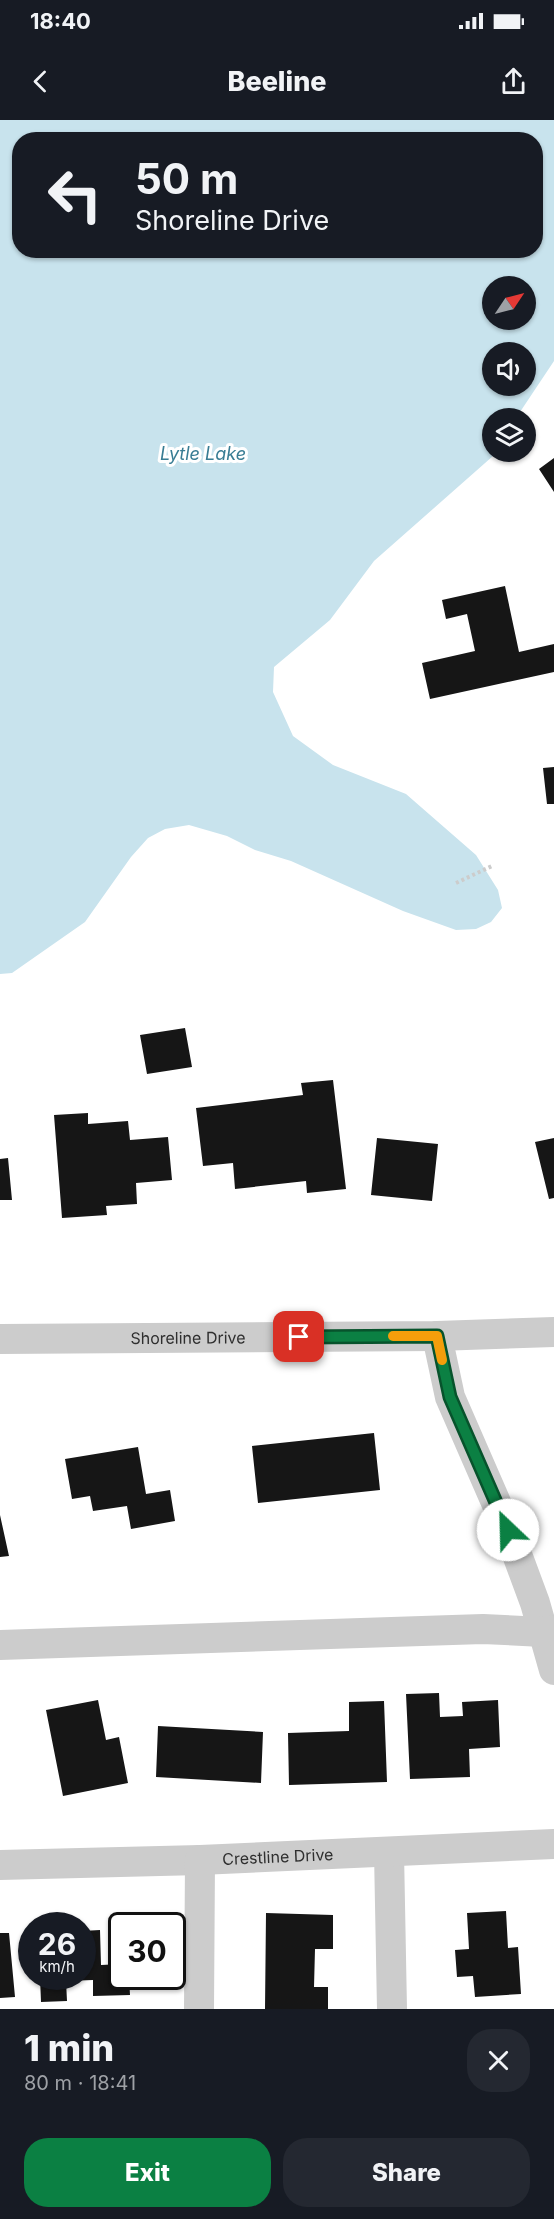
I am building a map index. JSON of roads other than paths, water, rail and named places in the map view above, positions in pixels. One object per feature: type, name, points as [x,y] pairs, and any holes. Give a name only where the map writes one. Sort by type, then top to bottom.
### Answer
[{"type":"street","name":"Shoreline Drive","points":[[0,1339],[437,1336],[554,1332]]},
{"type":"street","points":[[437,1336],[450,1397],[549,1631],[554,1670]]},
{"type":"street","points":[[0,1645],[483,1629],[549,1631]]},
{"type":"street","name":"Crestline Drive","points":[[0,1864],[200,1860],[554,1845]]},
{"type":"street","points":[[389,1852],[392,2009]]},
{"type":"street","points":[[199,2009],[200,1860]]},
{"type":"water","name":"Lytle Lake","points":[[0,120],[554,120],[554,361],[536,388],[536,342],[482,342],[482,396],[531,396],[523,408],[482,408],[482,462],[486,462],[374,561],[330,620],[274,667],[273,692],[293,736],[333,765],[406,794],[476,855],[498,890],[502,908],[491,922],[476,929],[456,930],[403,911],[291,861],[255,850],[227,836],[189,825],[165,829],[148,838],[131,857],[85,922],[12,973],[0,974]]}]
